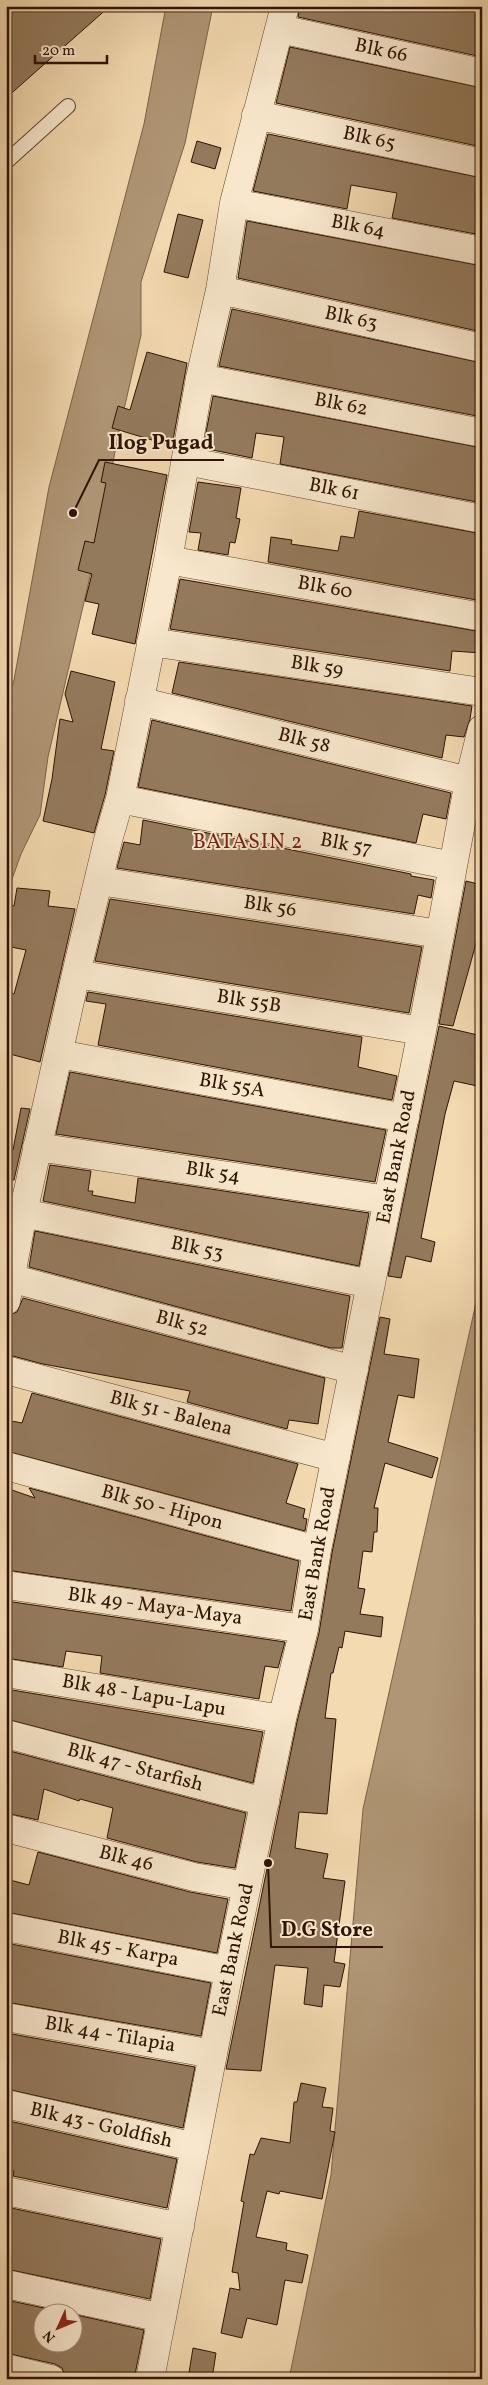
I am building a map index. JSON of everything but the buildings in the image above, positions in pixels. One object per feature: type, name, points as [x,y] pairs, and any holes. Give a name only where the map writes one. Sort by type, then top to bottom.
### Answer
[{"type":"street","name":"Blk 66","points":[[282,18],[482,72]]},
{"type":"street","points":[[8,1289],[37,1146],[76,974],[120,799],[168,560],[200,378],[220,290],[234,203],[282,18]]},
{"type":"street","name":"Blk 65","points":[[256,115],[482,162]]},
{"type":"street","name":"Blk 64","points":[[234,203],[482,251]]},
{"type":"street","name":"Blk 63","points":[[220,290],[482,348]]},
{"type":"street","name":"Blk 62","points":[[200,378],[482,432]]},
{"type":"street","name":"Blk 61","points":[[186,461],[482,519]]},
{"type":"street","name":"Blk 60","points":[[168,560],[482,617]]},
{"type":"street","name":"Blk 59","points":[[151,642],[482,692]]},
{"type":"street","name":"Blk 58","points":[[139,701],[469,781]]},
{"type":"street","name":"East Bank Road","points":[[150,2379],[229,1971],[282,1719],[304,1629],[317,1550],[405,1118],[469,781],[482,729]]},
{"type":"street","name":"Blk 57","points":[[120,799],[453,866]]},
{"type":"street","name":"Blk 56","points":[[99,881],[440,934]]},
{"type":"street","name":"Blk 55B","points":[[76,974],[422,1031]]},
{"type":"street","name":"Blk 55A","points":[[59,1054],[405,1118]]},
{"type":"street","name":"Blk 54","points":[[37,1146],[388,1200]]},
{"type":"street","name":"Blk 53","points":[[23,1213],[371,1284]]},
{"type":"street","name":"Blk 52","points":[[8,1289],[354,1370]]},
{"type":"street","name":"Blk 51 - Balena","points":[[6,1370],[336,1458]]},
{"type":"street","name":"Blk 50 - Hipon","points":[[6,1466],[317,1550]]},
{"type":"street","name":"Blk 49 - Maya-Maya","points":[[6,1585],[304,1629]]},
{"type":"street","name":"Blk 48 - Lapu-Lapu","points":[[6,1673],[282,1719]]},
{"type":"street","name":"Blk 47 - Starfish","points":[[6,1734],[265,1802]]},
{"type":"street","name":"Blk 46","points":[[6,1828],[194,1876],[247,1886]]},
{"type":"street","name":"Blk 45 - Karpa","points":[[6,1927],[229,1971]]},
{"type":"street","name":"Blk 44 - Tilapia","points":[[6,2017],[213,2054]]},
{"type":"street","name":"Blk 43 - Goldfish","points":[[6,2104],[195,2147]]},
{"type":"street","points":[[6,2190],[180,2227]]},
{"type":"street","points":[[6,2284],[162,2318]]},
{"type":"street","points":[[6,2368],[51,2379]]},
{"type":"lane","points":[[6,162],[68,106]]},
{"type":"shaded area","points":[[166,6],[213,6],[185,143],[141,282],[141,335],[120,427],[91,572],[48,757],[40,815],[21,854],[6,896],[6,711],[14,680],[49,487],[144,124]]},
{"type":"shaded area","points":[[482,1276],[482,2379],[289,2379],[331,2175],[363,1809]]},
{"type":"place","name":"Ilog Pugad","points":[[73,513]]},
{"type":"place","name":"D.G Store","points":[[268,1863]]},
{"type":"district","name":"BATASIN 2","points":[[248,842]]}]
